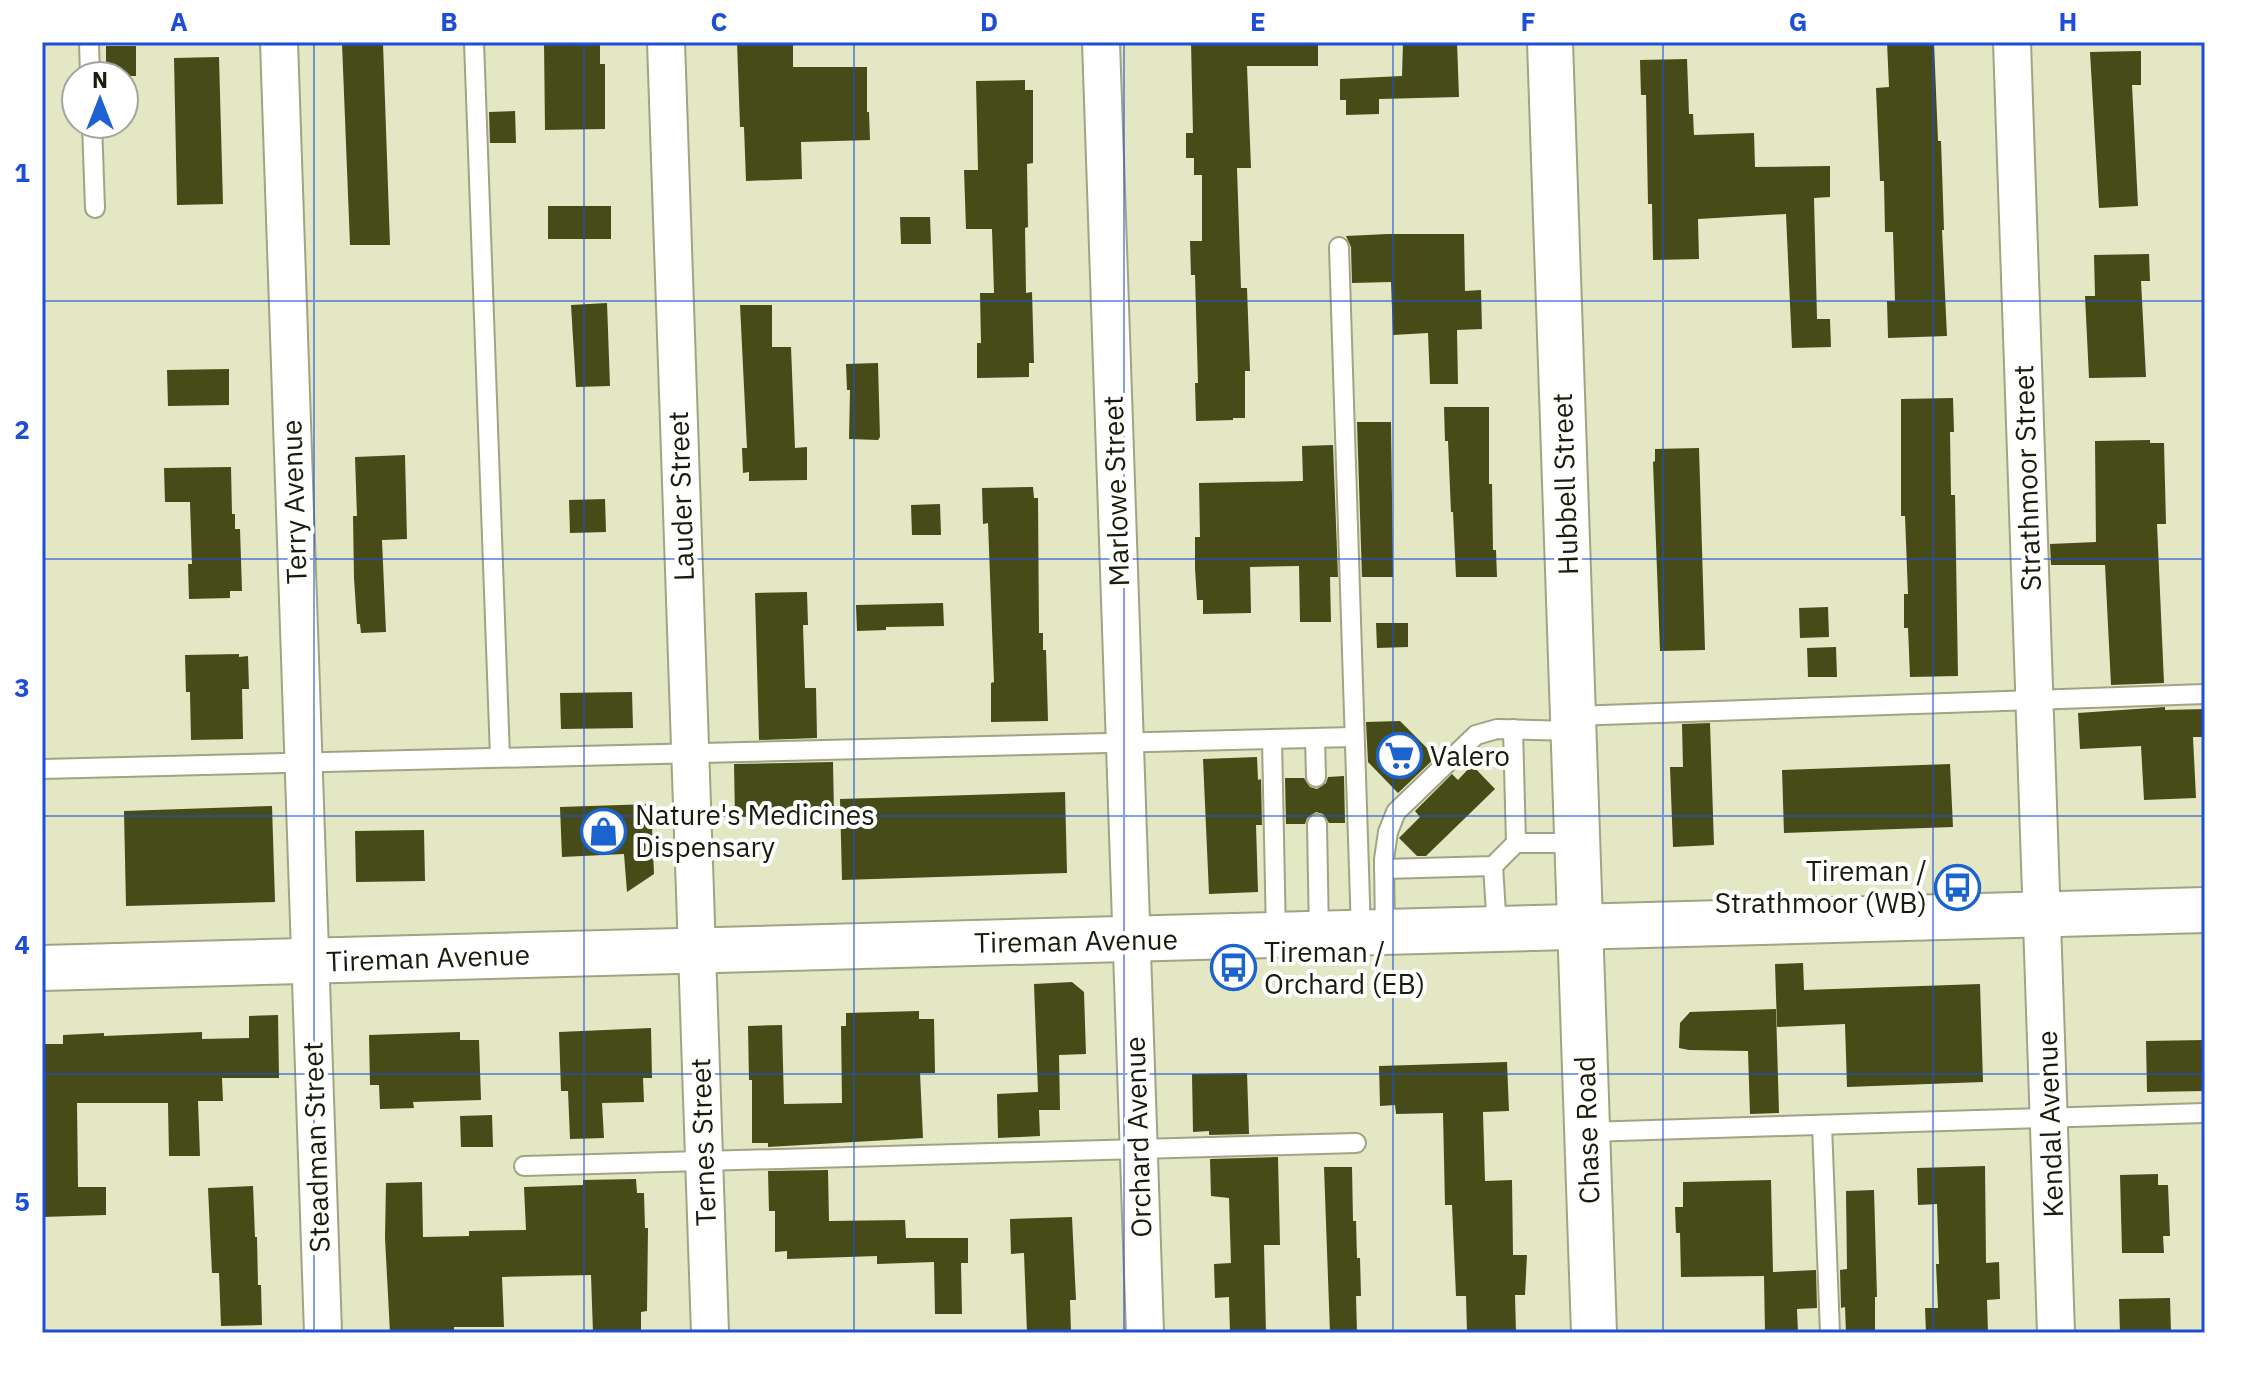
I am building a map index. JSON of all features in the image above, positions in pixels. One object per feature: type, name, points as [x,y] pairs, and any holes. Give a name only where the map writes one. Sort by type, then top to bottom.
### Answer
[{"type":"street","name":"Terry Avenue","points":[[279,42],[310,961]]},
{"type":"street","name":"Lauder Street","points":[[666,42],[697,951]]},
{"type":"street","name":"Marlowe Street","points":[[1101,42],[1131,940]]},
{"type":"street","name":"Hubbell Street","points":[[1550,42],[1580,927]]},
{"type":"street","name":"Strathmoor Street","points":[[2012,42],[2043,915]]},
{"type":"street","name":"Tireman Avenue","points":[[42,968],[2205,910]]},
{"type":"street","name":"Kendal Avenue","points":[[2043,915],[2056,1333]]},
{"type":"street","name":"Chase Road","points":[[1580,927],[1594,1333]]},
{"type":"street","name":"Orchard Avenue","points":[[1131,940],[1145,1333]]},
{"type":"street","name":"Ternes Street","points":[[697,951],[710,1333]]},
{"type":"street","name":"Steadman Street","points":[[310,961],[323,1333]]},
{"type":"lane","points":[[474,42],[500,757]]},
{"type":"lane","points":[[93,140],[95,208]]},
{"type":"lane","points":[[1339,247],[1354,737],[1355,933]]},
{"type":"lane","points":[[1355,933],[1384,869],[1388,832],[1396,812],[1476,735],[1497,729],[2205,694]]},
{"type":"lane","points":[[1513,729],[1516,843]]},
{"type":"lane","points":[[42,769],[1354,737]]},
{"type":"lane","points":[[1315,738],[1316,777]]},
{"type":"lane","points":[[1272,739],[1276,936]]},
{"type":"lane","points":[[1317,824],[1355,933]]},
{"type":"lane","points":[[1384,869],[1493,866],[1516,843],[1578,843]]},
{"type":"lane","points":[[1493,866],[1497,929]]},
{"type":"lane","points":[[1587,1132],[2205,1113]]},
{"type":"lane","points":[[1822,1125],[1830,1333]]},
{"type":"lane","points":[[524,1166],[1356,1143]]},
{"type":"building","points":[[544,42],[600,42],[600,64],[605,64],[605,129],[545,130]]},
{"type":"building","points":[[737,42],[793,42],[793,67],[867,67],[870,140],[801,142],[802,179],[746,181],[744,127],[740,127]]},
{"type":"building","points":[[1191,42],[1318,42],[1318,66],[1247,66],[1251,168],[1237,168],[1241,288],[1247,288],[1250,371],[1245,371],[1245,418],[1233,420],[1196,421],[1195,275],[1191,275],[1190,241],[1202,241],[1202,175],[1194,175],[1194,158],[1186,158],[1186,133],[1193,133]]},
{"type":"building","points":[[1403,42],[1457,42],[1459,97],[1379,99],[1379,114],[1346,115],[1346,100],[1340,100],[1340,79],[1402,76]]},
{"type":"building","points":[[1887,42],[1934,42],[1938,141],[1941,141],[1947,336],[1888,338],[1887,301],[1895,301],[1893,232],[1885,232],[1876,88],[1889,87]]},
{"type":"building","points":[[342,43],[383,43],[390,245],[350,245]]},
{"type":"building","points":[[106,46],[136,46],[136,60],[106,60]]},
{"type":"building","points":[[2141,51],[2141,85],[2132,85],[2138,206],[2099,208],[2090,52]]},
{"type":"building","points":[[219,57],[223,204],[177,205],[174,58]]},
{"type":"building","points":[[1687,59],[1689,114],[1693,114],[1694,135],[1754,133],[1755,167],[1830,166],[1830,197],[1814,198],[1817,319],[1830,319],[1831,347],[1792,348],[1786,214],[1698,219],[1699,259],[1653,260],[1652,204],[1648,204],[1646,95],[1641,95],[1640,60]]},
{"type":"building","points":[[1025,80],[1025,90],[1033,90],[1033,163],[1027,164],[1028,227],[1025,228],[1026,293],[1032,292],[1034,363],[1029,363],[1029,377],[977,378],[977,343],[981,343],[980,293],[994,293],[992,229],[966,229],[964,170],[978,170],[976,81]]},
{"type":"building","points":[[515,111],[516,143],[490,143],[489,112]]},
{"type":"building","points":[[548,206],[611,206],[611,239],[548,239]]},
{"type":"building","points":[[900,217],[930,217],[931,244],[901,244]]},
{"type":"building","points":[[1464,234],[1465,291],[1481,290],[1482,329],[1457,330],[1458,384],[1430,384],[1428,333],[1393,335],[1391,282],[1352,283],[1351,247],[1346,236]]},
{"type":"building","points":[[2149,254],[2150,281],[2141,281],[2146,377],[2089,378],[2085,296],[2095,296],[2094,255]]},
{"type":"building","points":[[607,303],[610,386],[576,387],[571,305]]},
{"type":"building","points":[[740,305],[772,305],[772,347],[791,347],[795,448],[807,447],[807,480],[749,481],[749,472],[743,473],[742,448],[747,448]]},
{"type":"building","points":[[878,363],[880,437],[878,440],[849,439],[850,390],[847,390],[846,364]]},
{"type":"building","points":[[229,369],[229,405],[168,406],[167,370]]},
{"type":"building","points":[[1953,398],[1951,495],[1955,495],[1958,676],[1910,677],[1908,628],[1904,628],[1904,594],[1908,594],[1905,516],[1901,516],[1901,399]]},
{"type":"building","points":[[1444,407],[1489,407],[1489,484],[1492,484],[1493,550],[1496,550],[1497,577],[1456,577]]},
{"type":"building","points":[[1357,422],[1391,422],[1393,577],[1362,577]]},
{"type":"building","points":[[2150,440],[2150,443],[2164,443],[2166,524],[2157,524],[2164,683],[2111,685],[2105,565],[2051,565],[2050,544],[2096,542],[2095,441]]},
{"type":"building","points":[[1333,445],[1338,577],[1330,577],[1331,622],[1300,622],[1299,566],[1250,567],[1251,613],[1203,614],[1203,600],[1197,600],[1195,568],[1195,537],[1200,537],[1199,483],[1303,481],[1302,446]]},
{"type":"building","points":[[1699,448],[1705,650],[1660,651],[1655,449]]},
{"type":"building","points":[[405,455],[407,539],[382,540],[386,632],[361,633],[360,624],[357,624],[354,578],[353,516],[357,516],[355,457]]},
{"type":"building","points":[[231,467],[232,514],[235,514],[235,529],[240,529],[242,591],[230,591],[230,598],[189,599],[188,564],[192,564],[190,502],[165,502],[164,468]]},
{"type":"building","points":[[1033,487],[1034,498],[1038,498],[1039,633],[1043,633],[1043,650],[1046,650],[1048,721],[991,722],[991,683],[994,682],[988,523],[983,524],[982,488]]},
{"type":"building","points":[[605,499],[606,532],[570,533],[569,500]]},
{"type":"building","points":[[940,504],[941,535],[912,535],[911,505]]},
{"type":"building","points":[[807,592],[808,625],[803,625],[805,688],[816,688],[817,738],[759,740],[755,593]]},
{"type":"building","points":[[943,603],[944,626],[857,631],[856,605]]},
{"type":"building","points":[[1828,607],[1829,637],[1800,638],[1799,608]]},
{"type":"building","points":[[1376,623],[1408,623],[1408,647],[1377,648]]},
{"type":"building","points":[[1836,647],[1837,677],[1808,677],[1807,648]]},
{"type":"building","points":[[239,654],[239,657],[248,656],[249,689],[242,689],[243,739],[191,740],[185,655]]},
{"type":"building","points":[[632,692],[633,728],[561,729],[560,693]]},
{"type":"building","points":[[2165,707],[2165,710],[2205,709],[2205,737],[2193,737],[2196,798],[2144,800],[2141,746],[2080,749],[2078,713]]},
{"type":"building","points":[[1400,721],[1436,757],[1398,793],[1368,762],[1366,722]]},
{"type":"building","points":[[1710,723],[1714,845],[1673,847],[1670,767],[1683,767],[1682,724]]},
{"type":"building","points":[[1257,757],[1262,825],[1256,825],[1258,892],[1209,894],[1203,759]]},
{"type":"building","points":[[833,762],[834,815],[735,817],[734,764]]},
{"type":"building","points":[[1950,764],[1953,827],[1784,833],[1782,770]]},
{"type":"building","points":[[1472,765],[1495,789],[1426,856],[1417,856],[1399,838],[1420,817],[1415,811],[1452,774],[1458,780]]},
{"type":"building","points":[[1344,776],[1345,823],[1329,823],[1323,814],[1316,812],[1307,818],[1305,824],[1286,824],[1285,778],[1304,778],[1310,787],[1317,789],[1326,783],[1328,777]]},
{"type":"building","points":[[1065,792],[1067,873],[842,880],[840,799]]},
{"type":"building","points":[[651,804],[654,874],[627,892],[624,854],[562,857],[560,807]]},
{"type":"building","points":[[272,806],[275,902],[126,906],[124,811]]},
{"type":"building","points":[[424,830],[425,881],[356,882],[355,831]]},
{"type":"building","points":[[1803,963],[1804,990],[1980,984],[1983,1082],[1847,1087],[1845,1024],[1777,1027],[1775,964]]},
{"type":"building","points":[[1072,982],[1084,992],[1086,1054],[1059,1055],[1060,1110],[1039,1110],[1040,1136],[998,1138],[997,1094],[1038,1092],[1034,984]]},
{"type":"building","points":[[1776,1009],[1779,1113],[1750,1114],[1748,1051],[1679,1048],[1680,1023],[1690,1012]]},
{"type":"building","points":[[919,1011],[919,1019],[934,1019],[935,1073],[920,1073],[923,1138],[768,1147],[768,1143],[752,1143],[748,1026],[782,1025],[784,1104],[842,1103],[841,1026],[846,1026],[846,1013]]},
{"type":"building","points":[[278,1015],[279,1078],[222,1078],[223,1101],[198,1101],[200,1156],[169,1156],[168,1103],[77,1103],[78,1187],[106,1187],[106,1215],[42,1217],[42,1044],[63,1044],[63,1035],[104,1033],[104,1036],[202,1032],[202,1039],[249,1038],[249,1016]]},
{"type":"building","points":[[651,1028],[652,1078],[643,1078],[644,1102],[602,1103],[604,1138],[570,1139],[568,1091],[561,1091],[559,1032]]},
{"type":"building","points":[[460,1032],[460,1040],[479,1040],[481,1100],[413,1102],[414,1108],[380,1109],[379,1085],[370,1085],[369,1035]]},
{"type":"building","points":[[2205,1040],[2205,1091],[2147,1092],[2146,1041]]},
{"type":"building","points":[[1507,1062],[1509,1111],[1483,1112],[1485,1181],[1512,1180],[1513,1255],[1527,1255],[1525,1295],[1515,1295],[1516,1333],[1467,1333],[1466,1296],[1456,1296],[1452,1205],[1445,1205],[1443,1113],[1396,1114],[1395,1105],[1380,1106],[1379,1066]]},
{"type":"building","points":[[1247,1073],[1249,1134],[1209,1135],[1209,1131],[1193,1132],[1192,1074]]},
{"type":"building","points":[[492,1115],[493,1147],[461,1147],[460,1116]]},
{"type":"building","points":[[1278,1157],[1280,1245],[1264,1245],[1266,1333],[1230,1333],[1229,1297],[1215,1298],[1214,1264],[1231,1263],[1229,1198],[1211,1196],[1210,1159]]},
{"type":"building","points":[[1985,1166],[1986,1263],[1999,1262],[2000,1299],[1987,1300],[1988,1333],[1926,1333],[1925,1308],[1938,1308],[1937,1204],[1918,1205],[1917,1168]]},
{"type":"building","points":[[1324,1167],[1352,1167],[1353,1221],[1356,1221],[1357,1258],[1360,1258],[1361,1296],[1356,1296],[1357,1333],[1330,1333]]},
{"type":"building","points":[[828,1170],[829,1221],[905,1220],[906,1238],[968,1238],[968,1263],[961,1263],[962,1314],[935,1314],[934,1262],[877,1264],[877,1256],[787,1259],[787,1251],[775,1252],[775,1211],[769,1211],[768,1171]]},
{"type":"building","points":[[2158,1174],[2158,1185],[2168,1185],[2170,1236],[2163,1236],[2164,1253],[2122,1253],[2120,1175]]},
{"type":"building","points":[[636,1179],[637,1193],[644,1193],[645,1228],[648,1228],[647,1311],[641,1312],[641,1333],[593,1333],[591,1275],[502,1277],[504,1327],[454,1327],[454,1333],[390,1333],[385,1238],[386,1183],[422,1182],[423,1237],[469,1236],[469,1231],[526,1230],[524,1187],[583,1185],[583,1180]]},
{"type":"building","points":[[1771,1180],[1773,1272],[1816,1270],[1817,1308],[1797,1309],[1798,1333],[1765,1333],[1764,1276],[1681,1277],[1680,1233],[1676,1233],[1675,1207],[1683,1207],[1683,1182]]},
{"type":"building","points":[[253,1186],[262,1325],[221,1326],[219,1273],[212,1273],[208,1188]]},
{"type":"building","points":[[1874,1190],[1875,1333],[1846,1333],[1845,1307],[1841,1308],[1840,1270],[1847,1269],[1846,1191]]},
{"type":"building","points":[[1072,1217],[1076,1300],[1070,1300],[1071,1333],[1027,1333],[1024,1253],[1011,1254],[1010,1219]]},
{"type":"building","points":[[2170,1298],[2171,1333],[2120,1333],[2119,1299]]},
{"type":"place","name":"Valero","points":[[1399,756]]},
{"type":"place","name":"Nature's Medicines Dispensary","points":[[604,831]]},
{"type":"place","name":"Tireman / Strathmoor (WB)","points":[[1958,887]]},
{"type":"place","name":"Tireman / Orchard (EB)","points":[[1233,968]]}]
